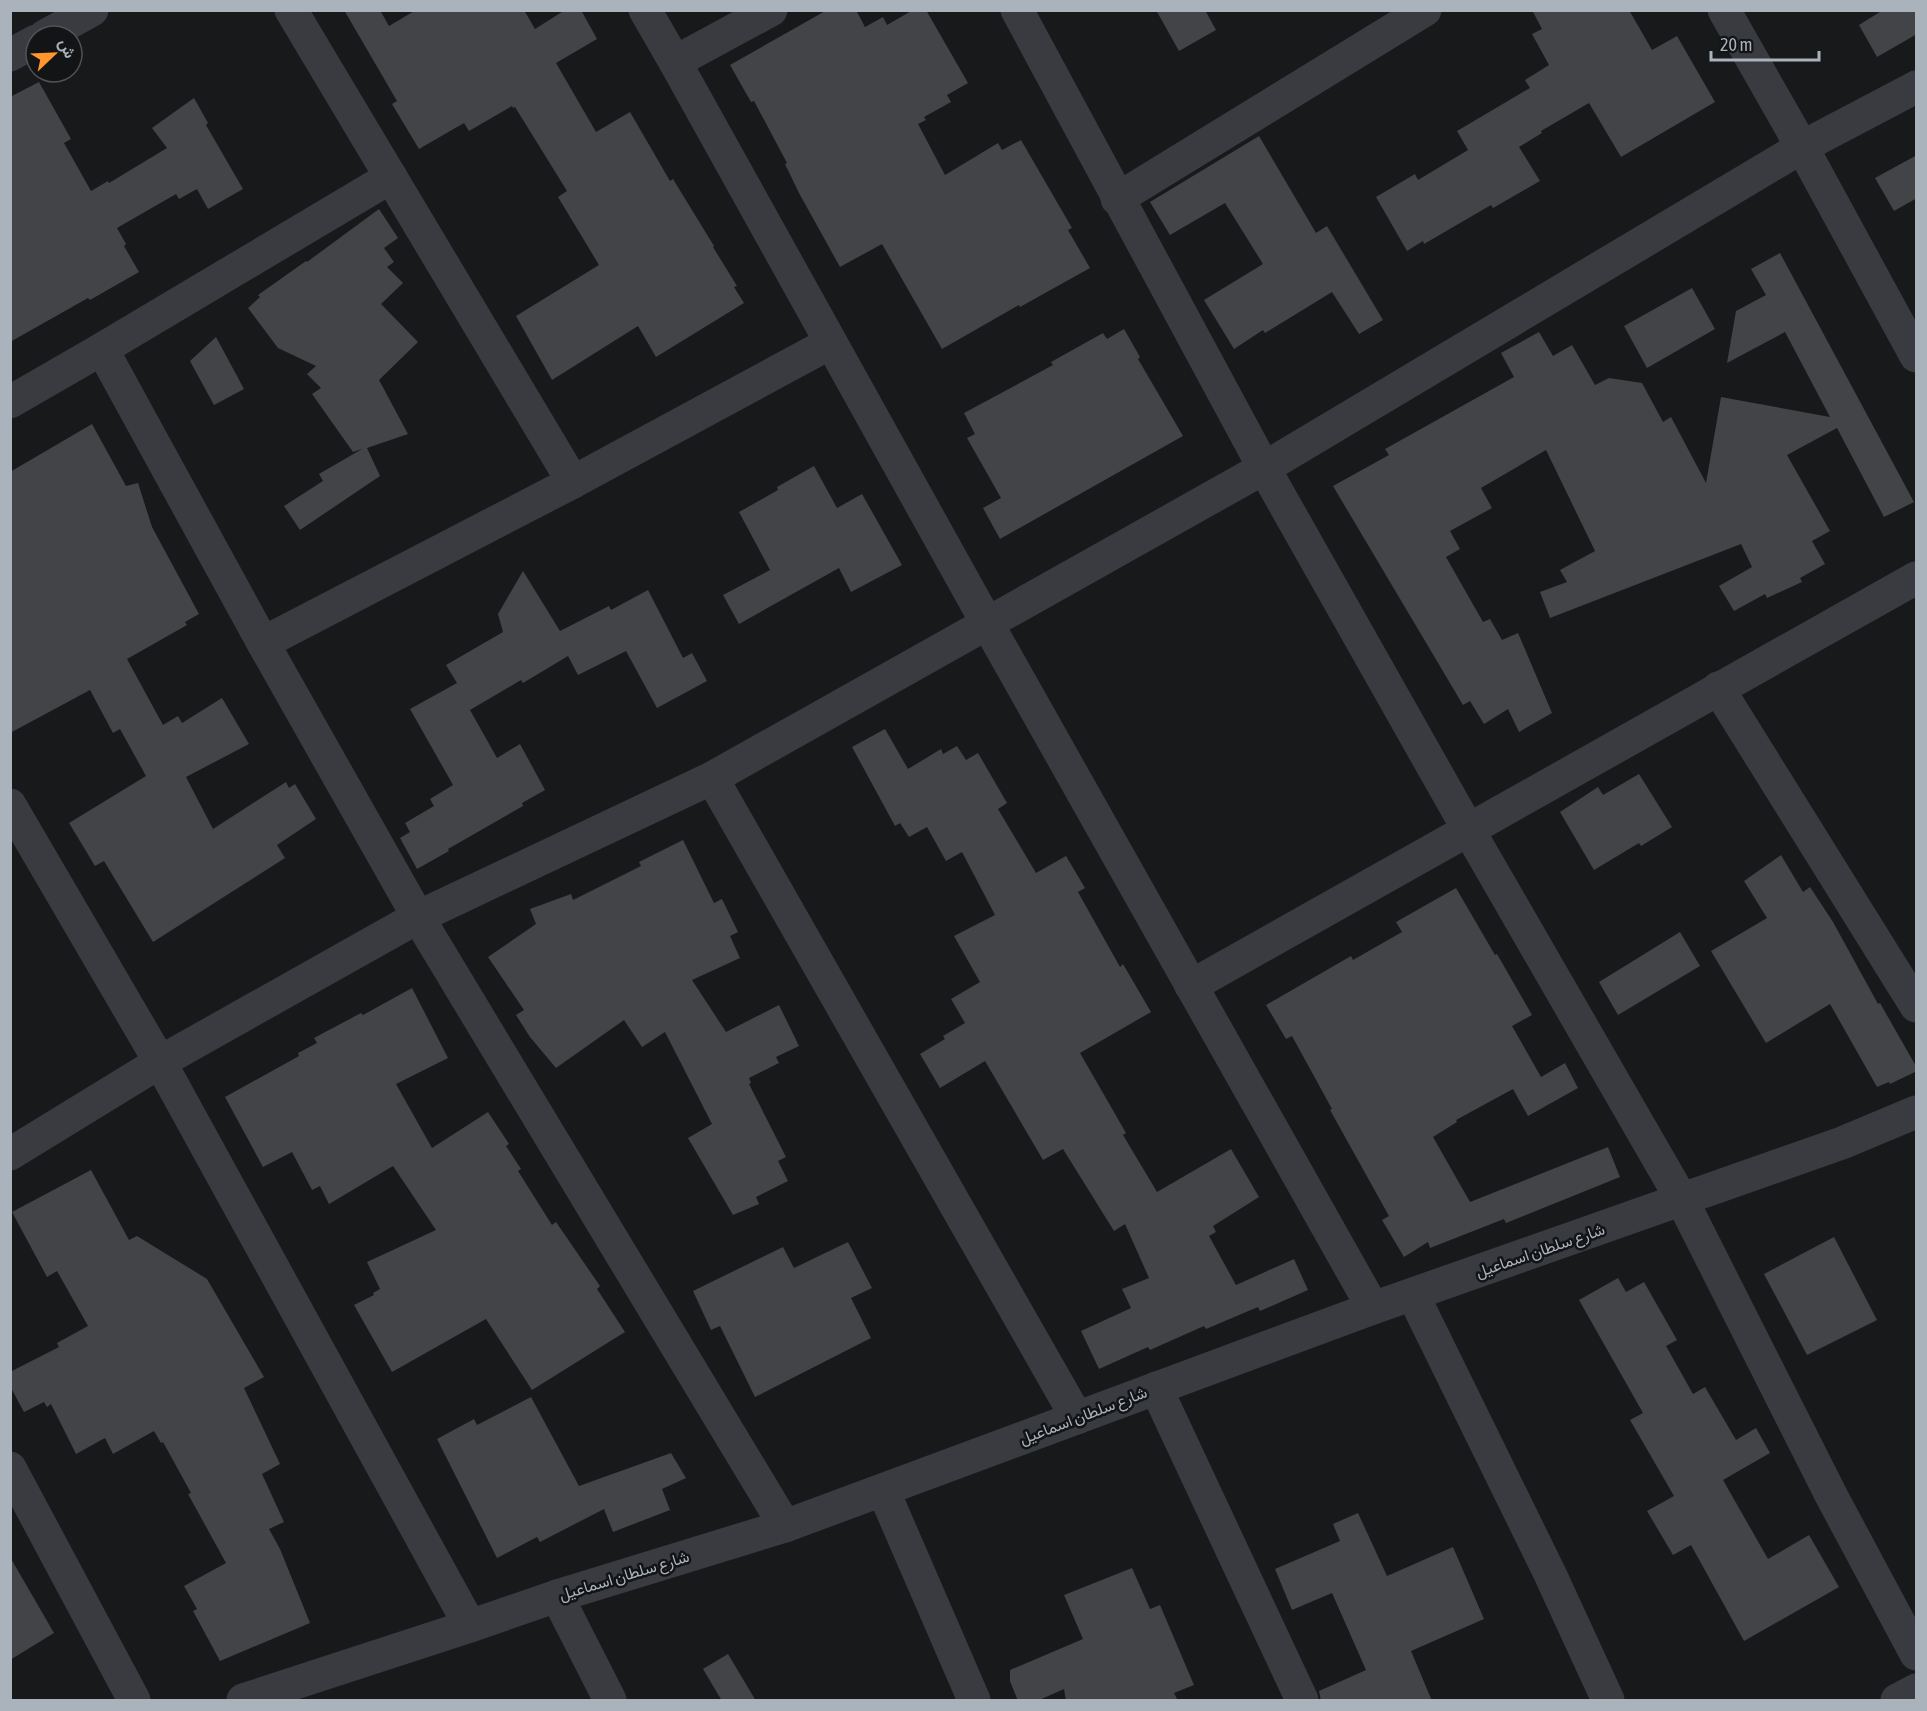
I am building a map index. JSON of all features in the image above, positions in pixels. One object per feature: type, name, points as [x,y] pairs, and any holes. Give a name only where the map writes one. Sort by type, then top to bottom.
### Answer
[{"type":"street","points":[[67,24],[92,10]]},
{"type":"street","points":[[291,10],[573,482]]},
{"type":"street","points":[[645,10],[1373,1308]]},
{"type":"street","points":[[675,62],[771,10]]},
{"type":"street","points":[[1017,10],[1264,468],[1468,829],[1682,1200],[1832,1497],[1917,1654]]},
{"type":"street","points":[[1724,10],[1917,356]]},
{"type":"street","points":[[1118,199],[1409,15]]},
{"type":"street","points":[[10,55],[24,47]]},
{"type":"street","points":[[10,1154],[160,1062],[418,917],[712,778],[1264,468],[1802,147],[1917,87]]},
{"type":"street","points":[[10,402],[391,177]]},
{"type":"street","points":[[263,643],[573,482],[830,343]]},
{"type":"street","points":[[102,349],[263,643],[418,917],[785,1526]]},
{"type":"street","points":[[1191,987],[1718,688],[1917,578]]},
{"type":"street","points":[[1718,688],[1917,1006]]},
{"type":"street","points":[[712,778],[1077,1418]]},
{"type":"street","points":[[10,805],[160,1062],[470,1626]]},
{"type":"street","name":"شارع سلطان اسماعيل","points":[[243,1701],[295,1693],[470,1626],[556,1596],[785,1526],[1373,1308],[1842,1143],[1917,1112]]},
{"type":"street","points":[[1413,1295],[1550,1574],[1608,1701]]},
{"type":"street","points":[[1156,1388],[1302,1701]]},
{"type":"street","points":[[10,1468],[134,1701]]},
{"type":"street","points":[[883,1490],[974,1701]]},
{"type":"street","points":[[556,1596],[610,1701]]},
{"type":"street","points":[[1897,1701],[1917,1690]]},
{"type":"building","points":[[344,10],[380,10],[389,26],[416,10],[524,10],[535,29],[565,10],[581,10],[597,39],[556,63],[596,132],[630,112],[670,181],[673,179],[714,246],[744,303],[656,357],[638,326],[552,380],[516,316],[599,265],[558,197],[567,191],[515,107],[512,106],[469,131],[464,123],[419,149],[392,104],[397,101]]},
{"type":"building","points":[[827,10],[856,10],[865,27],[883,17],[887,25],[913,10],[926,10],[968,83],[947,95],[951,102],[924,117],[926,120],[918,124],[945,175],[998,143],[1002,150],[1021,140],[1072,228],[1068,230],[1090,268],[942,349],[882,244],[840,267],[799,193],[785,164],[787,163],[754,101],[751,102],[730,65]]},
{"type":"building","points":[[1156,10],[1205,10],[1216,30],[1179,51]]},
{"type":"building","points":[[1532,10],[1629,10],[1652,50],[1677,36],[1715,102],[1621,157],[1589,103],[1541,131],[1542,133],[1519,147],[1540,181],[1493,208],[1491,205],[1424,244],[1423,241],[1407,251],[1376,197],[1415,174],[1418,180],[1468,150],[1457,131],[1530,88],[1525,80],[1549,65],[1532,34],[1542,29]]},
{"type":"building","points":[[1883,10],[1917,10],[1917,34],[1877,57],[1859,25]]},
{"type":"building","points":[[35,84],[40,84],[71,139],[64,143],[91,191],[108,181],[109,183],[167,148],[152,128],[194,98],[208,123],[206,125],[243,189],[208,209],[197,189],[179,199],[176,194],[117,228],[139,272],[10,342],[10,97]]},
{"type":"building","points":[[1259,136],[1316,233],[1327,226],[1383,320],[1359,334],[1332,292],[1265,333],[1263,330],[1234,349],[1204,300],[1263,264],[1225,203],[1170,235],[1150,202]]},
{"type":"building","points":[[1917,155],[1917,198],[1894,211],[1875,178]]},
{"type":"building","points":[[379,209],[398,238],[384,248],[394,262],[387,267],[403,283],[381,304],[418,342],[379,380],[408,434],[367,448],[380,476],[300,530],[284,506],[323,481],[319,474],[362,449],[353,452],[312,394],[321,388],[307,374],[316,366],[278,348],[248,308],[260,297],[258,295]]},
{"type":"building","points":[[1780,253],[1914,502],[1884,517],[1837,428],[1787,455],[1830,531],[1812,541],[1825,564],[1800,578],[1802,582],[1767,598],[1765,594],[1734,611],[1719,586],[1752,567],[1741,544],[1550,618],[1540,592],[1567,582],[1560,570],[1595,551],[1546,450],[1481,488],[1492,508],[1450,531],[1460,549],[1446,557],[1483,622],[1490,619],[1502,640],[1518,633],[1552,713],[1519,732],[1508,709],[1484,724],[1470,701],[1463,705],[1333,486],[1389,455],[1385,449],[1514,377],[1501,353],[1539,332],[1553,356],[1572,345],[1595,385],[1609,378],[1642,383],[1663,422],[1671,417],[1706,483],[1721,397],[1830,417],[1785,332],[1727,363],[1736,311],[1766,295],[1751,269]]},
{"type":"building","points":[[1692,288],[1715,329],[1647,368],[1624,326]]},
{"type":"building","points":[[1124,329],[1140,357],[1138,359],[1183,436],[1000,539],[983,508],[1001,498],[967,438],[975,434],[964,413],[1053,365],[1051,362],[1103,333],[1107,339]]},
{"type":"building","points":[[216,337],[244,389],[214,405],[190,361]]},
{"type":"building","points":[[92,424],[126,486],[138,483],[152,527],[199,614],[185,622],[187,625],[127,659],[163,725],[178,716],[182,723],[222,698],[249,744],[186,777],[213,829],[286,782],[289,788],[295,784],[316,819],[277,845],[285,858],[153,942],[104,861],[95,866],[69,823],[146,776],[120,729],[113,733],[90,690],[10,733],[10,472]]},
{"type":"building","points":[[814,466],[837,508],[862,494],[902,565],[851,592],[839,568],[739,624],[723,595],[770,570],[739,512]]},
{"type":"building","points":[[523,571],[560,631],[609,606],[611,610],[648,590],[683,658],[692,653],[707,681],[657,708],[626,651],[578,675],[568,656],[523,683],[521,680],[470,710],[497,758],[520,744],[545,790],[522,803],[523,806],[417,869],[400,838],[410,832],[405,823],[434,806],[430,799],[453,785],[410,709],[457,683],[446,665],[503,632],[498,614]]},
{"type":"building","points":[[885,729],[908,769],[941,749],[943,754],[957,746],[966,760],[978,753],[1007,803],[998,809],[1036,873],[1066,856],[1085,888],[1078,892],[1120,967],[1123,964],[1151,1012],[1080,1053],[1126,1133],[1123,1135],[1157,1192],[1231,1149],[1259,1197],[1213,1226],[1216,1232],[1209,1236],[1236,1285],[1294,1259],[1308,1290],[1260,1311],[1258,1307],[1206,1329],[1204,1326],[1150,1350],[1148,1347],[1099,1369],[1081,1331],[1131,1308],[1122,1289],[1149,1278],[1125,1224],[1114,1231],[1063,1149],[1043,1160],[985,1061],[940,1088],[920,1054],[945,1039],[943,1036],[965,1023],[951,999],[980,982],[954,936],[995,915],[962,852],[946,861],[927,827],[909,837],[900,823],[895,826],[852,747]]},
{"type":"building","points":[[1639,774],[1672,827],[1641,846],[1639,843],[1594,870],[1560,812],[1598,787],[1603,795]]},
{"type":"building","points":[[683,840],[714,903],[722,899],[738,932],[730,936],[740,958],[692,980],[726,1032],[779,1005],[799,1046],[776,1057],[779,1063],[749,1078],[751,1083],[749,1084],[786,1157],[778,1161],[788,1181],[756,1197],[759,1204],[733,1215],[688,1138],[712,1124],[665,1032],[642,1047],[624,1020],[556,1068],[530,1037],[516,1015],[524,1010],[488,957],[536,924],[530,909],[571,894],[573,900],[641,866],[639,862]]},
{"type":"building","points":[[1781,855],[1803,892],[1810,887],[1833,922],[1917,1071],[1890,1084],[1889,1082],[1877,1087],[1830,1004],[1766,1043],[1711,951],[1767,918],[1744,881]]},
{"type":"building","points":[[1456,888],[1532,1015],[1512,1026],[1541,1077],[1565,1063],[1578,1088],[1528,1116],[1513,1089],[1456,1120],[1457,1122],[1433,1137],[1470,1202],[1608,1147],[1620,1177],[1506,1223],[1504,1219],[1430,1248],[1428,1242],[1404,1257],[1382,1220],[1389,1216],[1330,1110],[1332,1109],[1292,1036],[1286,1039],[1266,1005],[1351,956],[1353,960],[1402,932],[1396,922]]},
{"type":"building","points":[[1680,932],[1700,966],[1618,1015],[1599,982]]},
{"type":"building","points":[[412,988],[448,1058],[396,1084],[432,1148],[488,1112],[509,1144],[506,1146],[521,1169],[518,1171],[552,1225],[556,1222],[600,1286],[597,1289],[625,1332],[532,1390],[486,1319],[392,1372],[354,1305],[374,1295],[373,1293],[380,1289],[367,1262],[436,1230],[393,1166],[329,1204],[320,1186],[312,1190],[292,1152],[263,1167],[225,1097],[299,1056],[298,1053],[317,1043],[314,1038]]},
{"type":"building","points":[[91,1170],[129,1240],[137,1236],[207,1279],[264,1377],[244,1388],[280,1464],[262,1474],[284,1522],[269,1529],[280,1549],[310,1623],[220,1661],[193,1611],[197,1609],[184,1586],[226,1563],[188,1494],[191,1493],[163,1442],[161,1443],[154,1431],[113,1454],[105,1438],[76,1454],[51,1404],[47,1407],[44,1402],[24,1412],[10,1386],[10,1372],[59,1347],[57,1343],[88,1326],[57,1271],[47,1277],[12,1212]]},
{"type":"building","points":[[1834,1237],[1877,1320],[1807,1355],[1764,1274]]},
{"type":"building","points":[[848,1242],[872,1288],[851,1298],[871,1338],[755,1397],[720,1326],[711,1330],[693,1291],[783,1247],[794,1268]]},
{"type":"building","points":[[1618,1278],[1626,1292],[1644,1282],[1677,1340],[1666,1346],[1693,1394],[1705,1387],[1736,1440],[1756,1428],[1770,1453],[1723,1480],[1768,1559],[1809,1535],[1839,1587],[1744,1641],[1691,1545],[1673,1555],[1647,1511],[1674,1496],[1630,1420],[1643,1413],[1579,1300]]},
{"type":"building","points":[[531,1397],[579,1486],[671,1453],[686,1478],[662,1489],[670,1510],[613,1532],[604,1509],[540,1542],[537,1537],[497,1558],[437,1439],[474,1419],[477,1425]]},
{"type":"building","points":[[1358,1513],[1387,1576],[1453,1547],[1484,1619],[1411,1651],[1432,1701],[1321,1701],[1319,1691],[1366,1670],[1332,1593],[1292,1610],[1275,1569],[1340,1541],[1333,1524]]},
{"type":"building","points":[[10,1557],[54,1633],[10,1660]]},
{"type":"building","points":[[1132,1568],[1150,1609],[1160,1605],[1194,1685],[1174,1693],[1178,1701],[1066,1701],[1064,1689],[1037,1701],[1018,1701],[1010,1681],[1010,1670],[1083,1639],[1064,1595]]},
{"type":"building","points":[[728,1654],[756,1701],[722,1701],[703,1669]]}]
